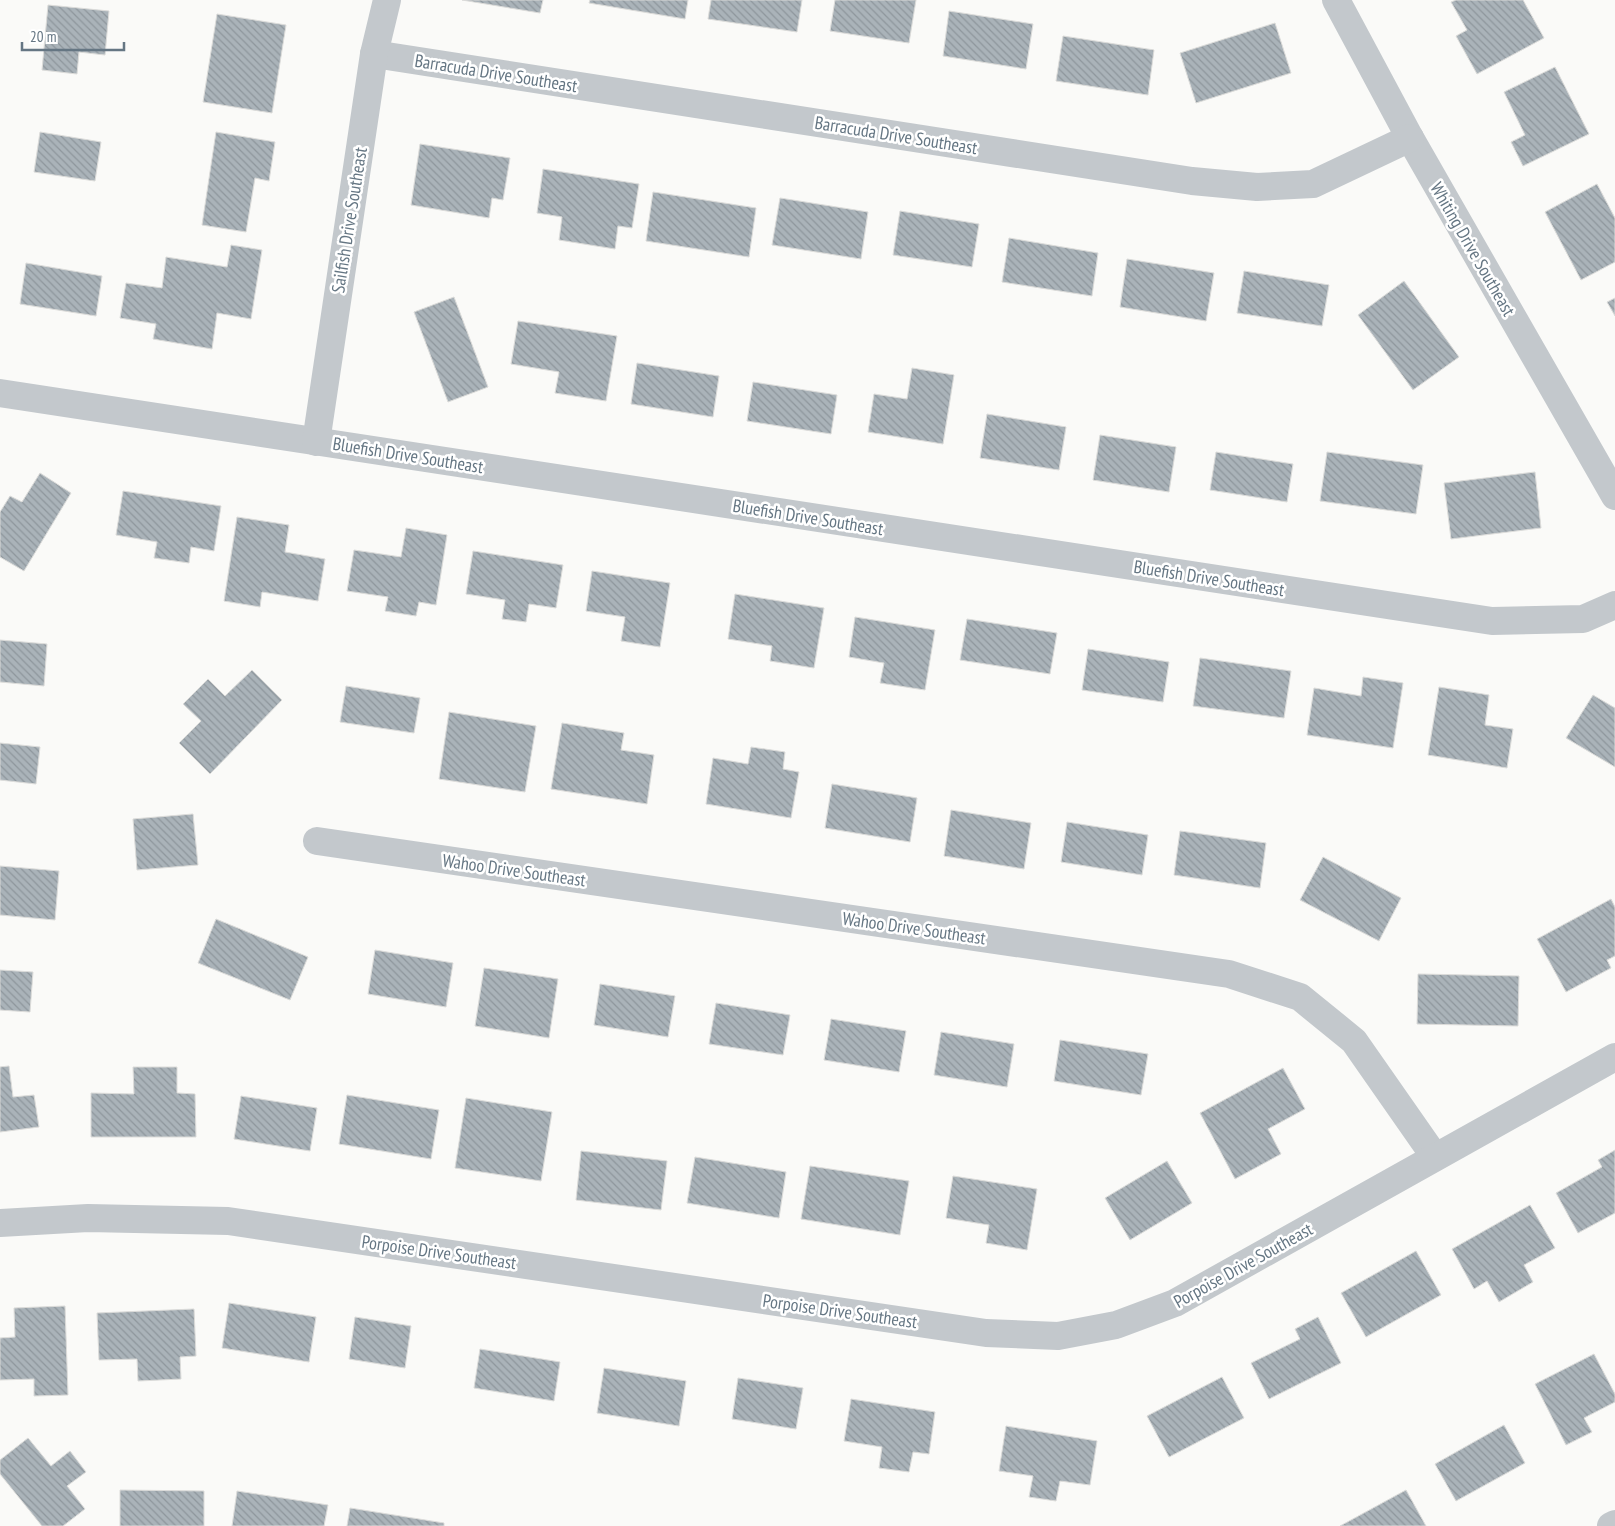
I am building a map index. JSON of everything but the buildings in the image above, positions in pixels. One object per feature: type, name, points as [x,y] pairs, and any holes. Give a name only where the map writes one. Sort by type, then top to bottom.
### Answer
[{"type":"street","name":"Sailfish Drive Southeast","points":[[316,442],[374,54],[387,0]]},
{"type":"street","name":"Whiting Drive Southeast","points":[[1336,0],[1410,138],[1615,496]]},
{"type":"street","name":"Barracuda Drive Southeast","points":[[374,54],[1192,180],[1257,187],[1313,184],[1410,138]]},
{"type":"street","name":"Bluefish Drive Southeast","points":[[0,392],[1492,621],[1583,619],[1615,605]]},
{"type":"street","name":"Wahoo Drive Southeast","points":[[317,841],[1229,974],[1300,998],[1354,1041],[1435,1157]]},
{"type":"street","name":"Porpoise Drive Southeast","points":[[0,1223],[88,1218],[228,1221],[986,1333],[1058,1336],[1116,1325],[1175,1303],[1615,1057]]},
{"type":"street","points":[[1611,1526],[1615,1524]]}]
